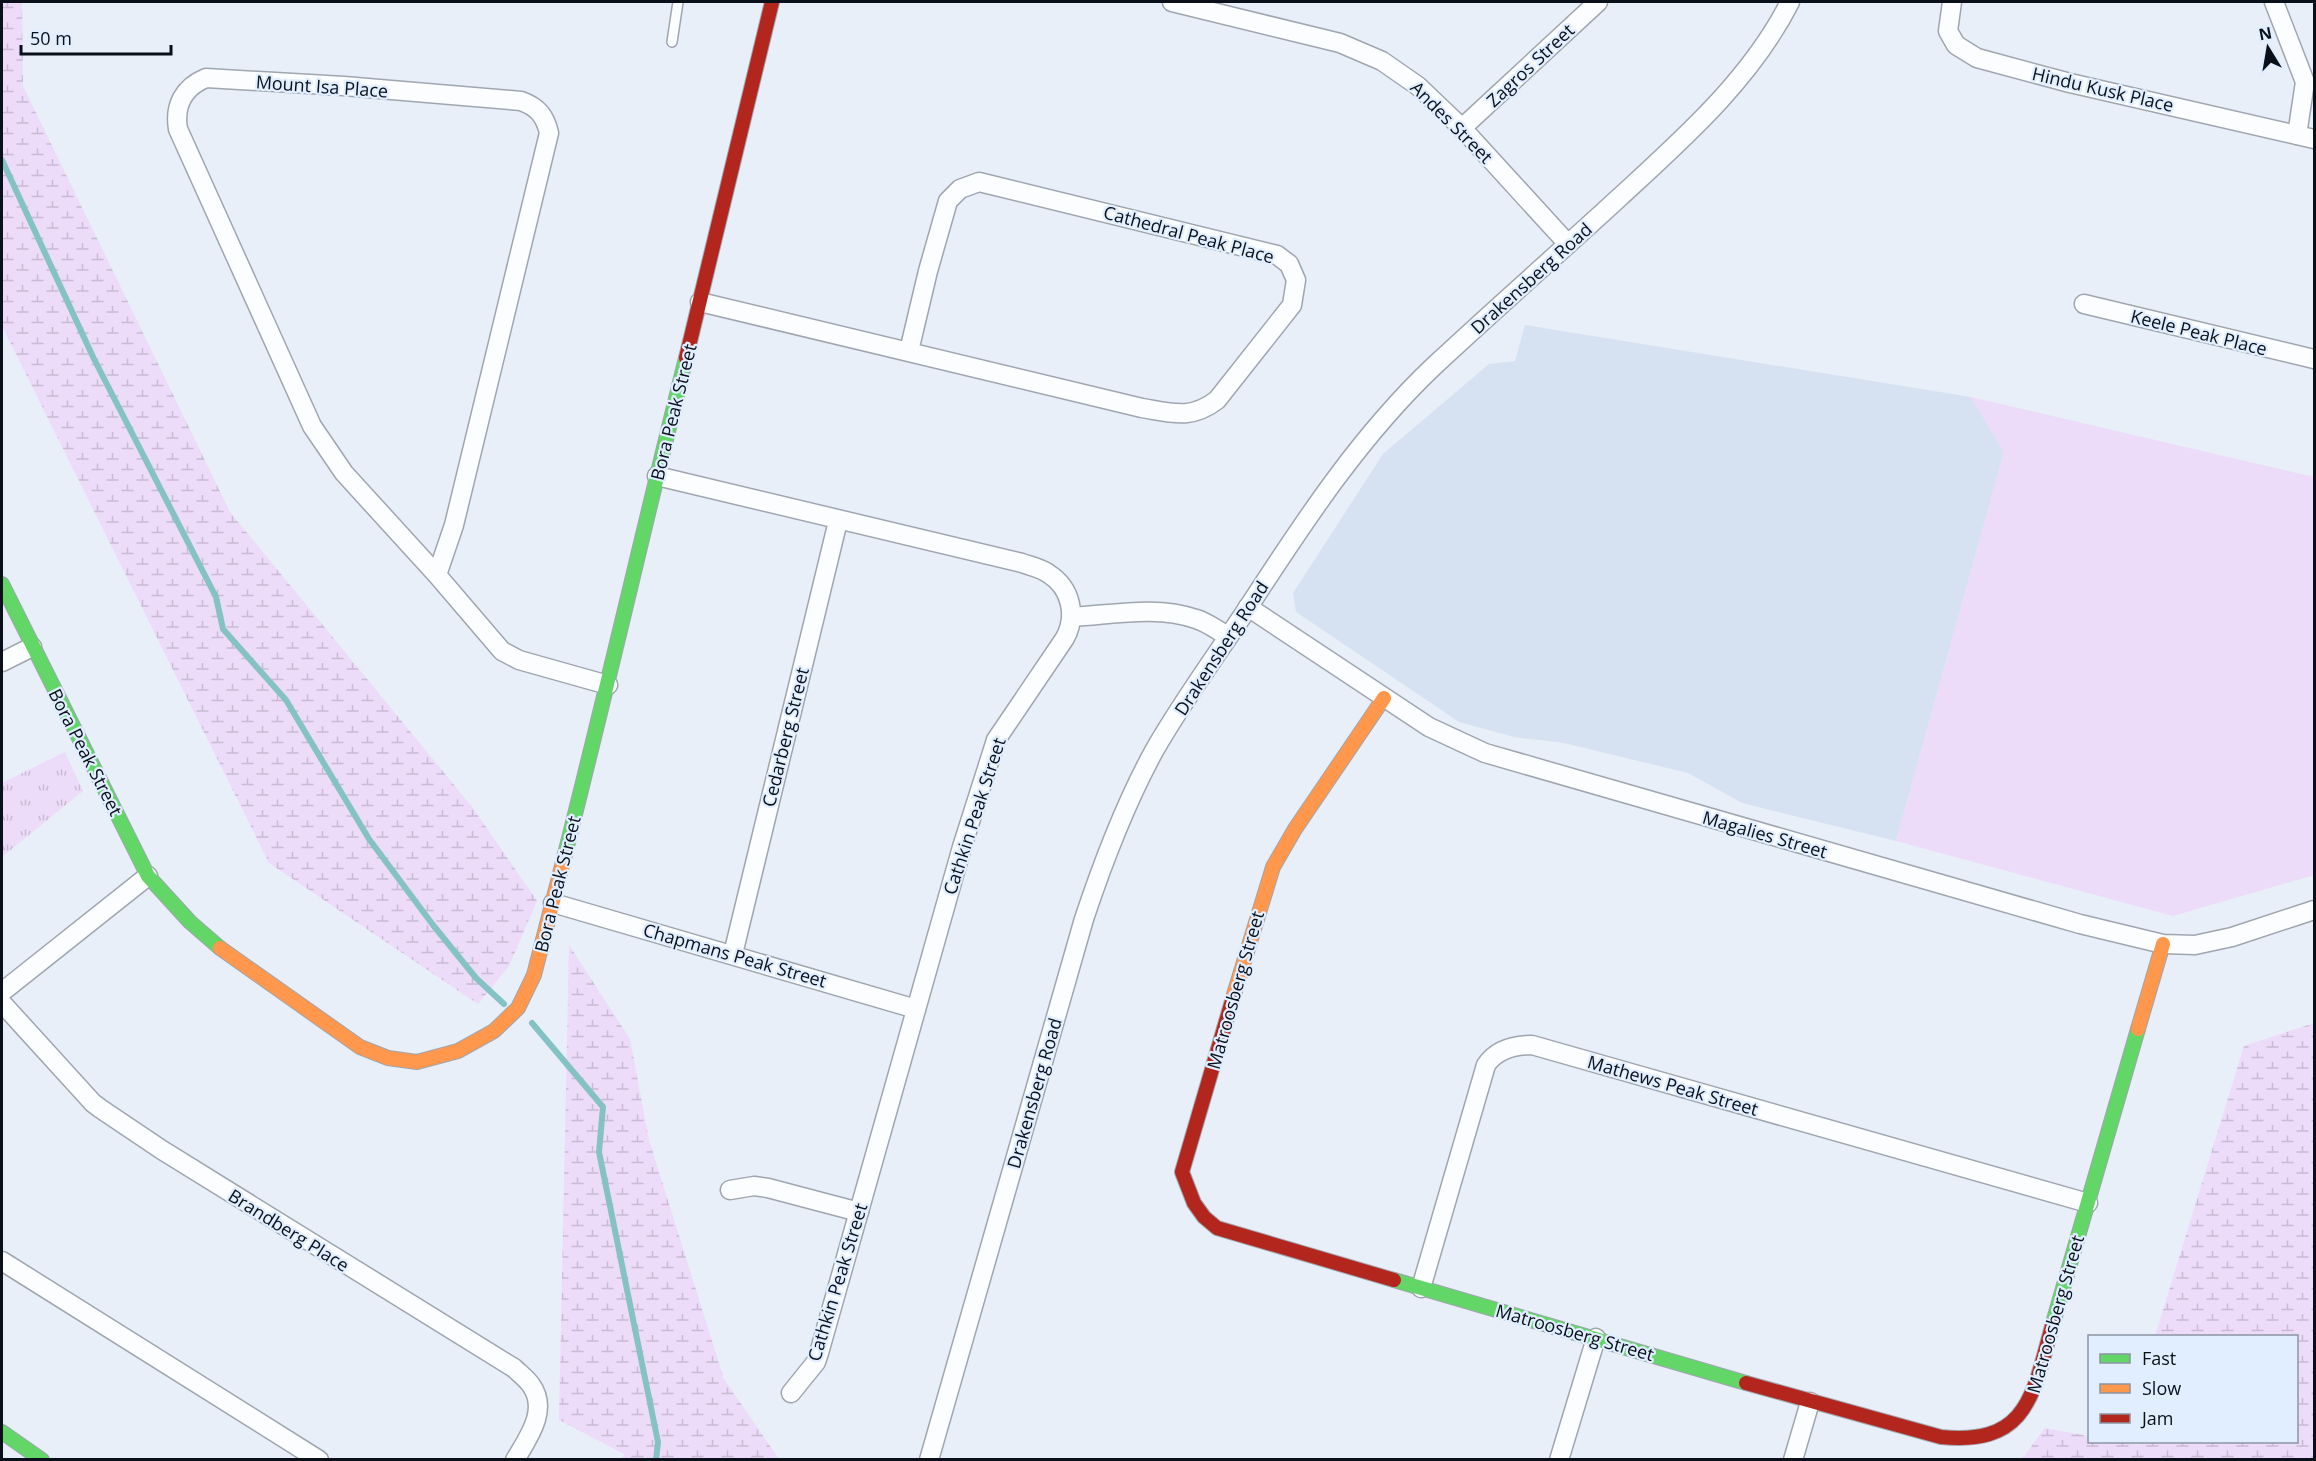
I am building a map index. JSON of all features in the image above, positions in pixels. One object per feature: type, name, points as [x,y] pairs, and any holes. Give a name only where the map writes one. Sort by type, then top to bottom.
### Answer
[{"type":"street","name":"Bora Peak Street","points":[[2,584],[148,876],[190,922],[226,954],[360,1047],[388,1058],[417,1062],[458,1051],[494,1031],[513,1014],[527,993],[534,975],[608,685],[772,2]]},
{"type":"street","name":"Andes Street","points":[[1172,2],[1340,43],[1382,61],[1418,86],[1462,128],[1568,244]]},
{"type":"street","name":"Zagros Street","points":[[1462,128],[1598,2]]},
{"type":"street","name":"Drakensberg Road","points":[[929,1460],[1084,919],[1106,852],[1154,751],[1308,515],[1375,430],[1430,370],[1670,151],[1733,87],[1757,56],[1790,2]]},
{"type":"street","name":"Hindu Kusk Place","points":[[1952,2],[1948,31],[1956,45],[1977,58],[2070,83],[2306,137],[2305,82],[2274,2]]},
{"type":"street","name":"Mount Isa Place","points":[[437,575],[454,525],[536,191],[549,133],[547,124],[532,105],[510,100],[229,79],[206,78],[198,81],[191,85],[178,106],[176,117],[178,129],[312,426],[345,473],[502,651],[519,660],[608,685]]},
{"type":"street","name":"Cathedral Peak Place","points":[[700,302],[1142,408],[1183,415],[1206,408],[1217,400],[1292,305],[1296,293],[1296,280],[1289,264],[1277,255],[979,182],[960,189],[948,201],[928,270],[909,351]]},
{"type":"street","name":"Keele Peak Place","points":[[2084,304],[2314,359]]},
{"type":"street","points":[[657,476],[838,521],[1022,563],[1046,572],[1058,582],[1065,592],[1072,617],[1130,612],[1167,613],[1197,619],[1228,636]]},
{"type":"street","name":"Cedarberg Street","points":[[733,954],[838,521]]},
{"type":"street","name":"Magalies Street","points":[[1248,607],[1429,728],[1485,753],[2069,921],[2163,944],[2195,945],[2232,937],[2314,910]]},
{"type":"street","name":"Cathkin Peak Street","points":[[791,1394],[816,1362],[819,1353],[962,847],[996,740],[1065,638],[1072,626],[1072,617]]},
{"type":"street","points":[[2,662],[32,647]]},
{"type":"street","name":"Matroosberg Street","points":[[1384,698],[1295,828],[1273,867],[1254,923],[1182,1172],[1190,1196],[1199,1211],[1217,1228],[1810,1402],[1941,1437],[1960,1440],[1981,1439],[2001,1432],[2017,1420],[2032,1395],[2163,944]]},
{"type":"street","points":[[2,993],[148,876]]},
{"type":"street","name":"Chapmans Peak Street","points":[[553,903],[916,1009]]},
{"type":"street","name":"Brandberg Place","points":[[2,1003],[77,1086],[101,1109],[202,1175],[514,1368],[531,1385],[538,1408],[531,1432],[515,1460]]},
{"type":"street","name":"Mathews Peak Street","points":[[1421,1288],[1486,1065],[1496,1055],[1519,1045],[1543,1048],[2088,1203]]},
{"type":"street","points":[[730,1190],[754,1186],[768,1188],[860,1212]]},
{"type":"street","points":[[2,1261],[319,1460]]},
{"type":"street","points":[[1559,1460],[1596,1338]]},
{"type":"street","points":[[1793,1460],[1810,1402]]},
{"type":"street","points":[[2,1432],[33,1457]]},
{"type":"lane","points":[[672,42],[678,2]]},
{"type":"shaded area","points":[[1525,325],[1971,397],[2004,452],[1896,841],[1742,803],[1688,773],[1564,743],[1514,737],[1459,722],[1296,612],[1293,593],[1383,454],[1489,364],[1515,361]]},
{"type":"green space","points":[[2,2],[22,2],[23,86],[230,512],[473,808],[537,901],[509,966],[478,1004],[269,863],[2,326]]},
{"type":"green space","points":[[1971,397],[2314,477],[2314,875],[2173,916],[1896,841],[2004,452]]},
{"type":"green space","points":[[65,752],[83,791],[2,857],[2,783]]},
{"type":"green space","points":[[569,945],[630,1039],[649,1140],[724,1379],[779,1459],[622,1459],[624,1454],[559,1420]]},
{"type":"green space","points":[[2314,1023],[2314,1459],[2022,1459],[2045,1428],[2088,1436],[2088,1443],[2140,1445],[2140,1443],[2298,1443],[2298,1335],[2155,1335],[2244,1046]]},
{"type":"waterway","points":[[2,160],[94,359],[216,597],[223,629],[286,700],[369,839],[433,925],[476,978],[504,1004]]},
{"type":"waterway","points":[[532,1023],[603,1107],[599,1152],[658,1442],[656,1460]]},
{"type":"traffic: fast","points":[[565,854],[686,358]]},
{"type":"traffic: fast","points":[[2,584],[148,876],[190,922],[220,948]]},
{"type":"traffic: fast","points":[[2053,1323],[2138,1029]]},
{"type":"traffic: fast","points":[[1394,1280],[1746,1383]]},
{"type":"traffic: fast","points":[[2,1432],[42,1460]]},
{"type":"traffic: slow","points":[[1232,1001],[1273,867],[1295,829],[1384,698]]},
{"type":"traffic: slow","points":[[220,948],[360,1047],[388,1058],[417,1062],[458,1051],[494,1031],[518,1008],[534,975],[565,854]]},
{"type":"traffic: slow","points":[[2138,1029],[2163,944]]},
{"type":"traffic: jam","points":[[686,358],[772,2]]},
{"type":"traffic: jam","points":[[1232,1001],[1182,1172],[1194,1203],[1204,1217],[1217,1228],[1394,1280]]},
{"type":"traffic: jam","points":[[1746,1383],[1941,1437],[1971,1438],[1993,1433],[2010,1423],[2023,1409],[2040,1371],[2053,1323]]}]
